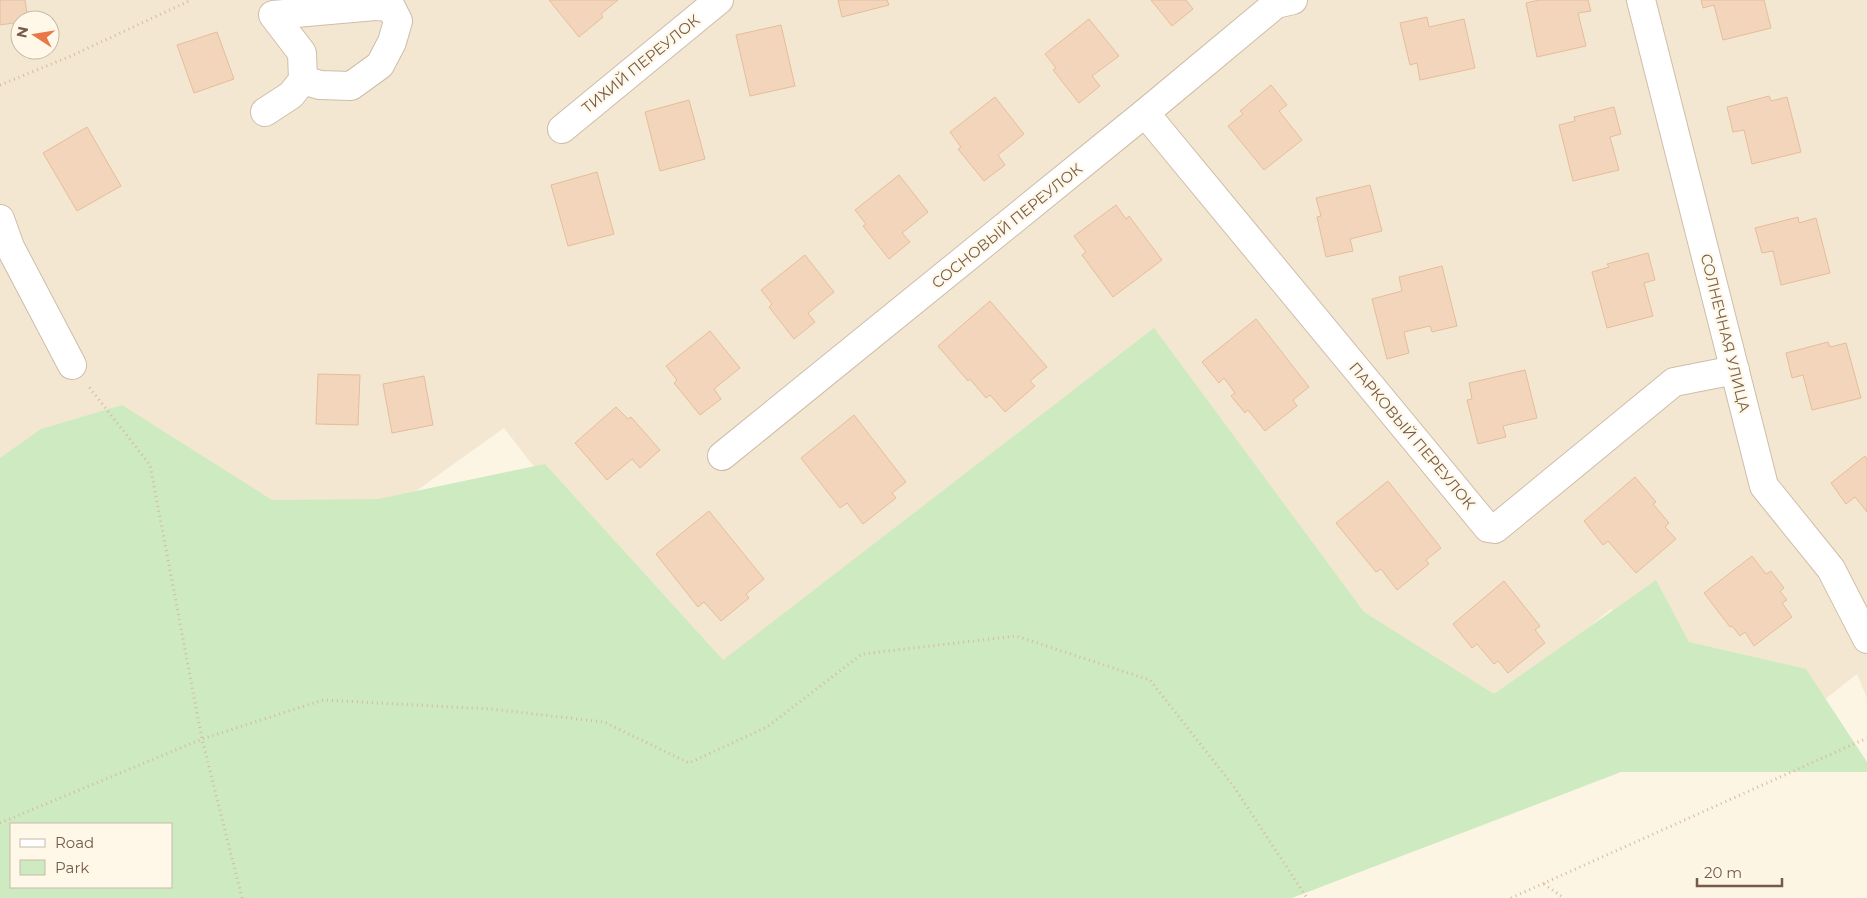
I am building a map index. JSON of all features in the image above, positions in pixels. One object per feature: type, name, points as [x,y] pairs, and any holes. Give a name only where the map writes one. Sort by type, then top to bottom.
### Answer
[{"type":"street","name":"ТИХИЙ ПЕРЕУЛОК","points":[[562,129],[719,0]]},
{"type":"street","name":"СОСНОВЫЙ ПЕРЕУЛОК","points":[[722,456],[1145,113],[1276,4],[1293,0]]},
{"type":"street","name":"СОЛНЕЧНАЯ УЛИЦА","points":[[1641,0],[1764,486],[1830,568],[1867,639]]},
{"type":"street","points":[[267,8],[391,7],[398,21],[392,42],[380,65],[351,86],[320,85],[303,80]]},
{"type":"street","points":[[265,112],[291,96],[303,80],[302,53],[267,8]]},
{"type":"street","name":"ПАРКОВЫЙ ПЕРЕУЛОК","points":[[1145,113],[1488,528],[1495,529],[1674,382],[1735,370]]},
{"type":"street","points":[[0,219],[10,247],[72,365]]},
{"type":"path","points":[[0,85],[71,56],[191,0]]},
{"type":"path","points":[[72,365],[150,465],[202,738],[242,898]]},
{"type":"path","points":[[0,824],[202,738],[323,700],[491,710],[604,722],[689,763],[767,727],[862,654],[1016,636],[1150,680],[1234,787],[1307,898]]},
{"type":"path","points":[[1511,898],[1867,738]]},
{"type":"path","points":[[1544,884],[1564,898]]},
{"type":"shaded area","points":[[0,0],[1867,0],[1867,698],[1857,674],[1737,769],[1611,609],[1441,749],[717,703],[504,428],[370,524],[0,482]]},
{"type":"green space","points":[[1154,328],[1364,612],[1494,694],[1656,580],[1689,642],[1806,669],[1867,762],[1867,772],[1621,772],[1292,898],[0,898],[0,458],[41,429],[122,405],[272,500],[378,499],[545,464],[723,660]]},
{"type":"building","points":[[0,0],[25,0],[26,10],[10,10],[10,24],[0,25]]},
{"type":"building","points":[[549,0],[618,0],[601,14],[603,17],[579,37]]},
{"type":"building","points":[[838,0],[887,0],[889,5],[842,17]]},
{"type":"building","points":[[1151,0],[1186,0],[1193,9],[1172,26]]},
{"type":"building","points":[[1539,0],[1588,0],[1591,11],[1578,13],[1586,46],[1537,57],[1526,3]]},
{"type":"building","points":[[1701,0],[1764,0],[1771,28],[1723,40],[1714,5],[1703,8]]},
{"type":"building","points":[[1427,17],[1429,27],[1464,19],[1475,68],[1420,80],[1417,63],[1410,65],[1400,23]]},
{"type":"building","points":[[1089,19],[1119,56],[1092,76],[1100,86],[1079,103],[1053,70],[1056,68],[1045,54]]},
{"type":"building","points":[[781,25],[795,86],[750,96],[736,35]]},
{"type":"building","points":[[217,32],[234,79],[194,93],[177,45]]},
{"type":"building","points":[[1271,85],[1287,105],[1279,111],[1302,140],[1264,170],[1228,126],[1243,114],[1240,111]]},
{"type":"building","points":[[1769,96],[1771,101],[1787,97],[1801,152],[1752,164],[1744,130],[1733,132],[1727,107]]},
{"type":"building","points":[[995,97],[1024,134],[998,155],[1005,165],[984,181],[958,149],[961,147],[950,132]]},
{"type":"building","points":[[689,100],[705,159],[660,171],[645,112]]},
{"type":"building","points":[[1614,107],[1621,134],[1610,137],[1619,170],[1573,181],[1559,125],[1575,121],[1574,117]]},
{"type":"building","points":[[87,127],[121,186],[77,211],[43,153]]},
{"type":"building","points":[[597,172],[614,234],[568,246],[551,185]]},
{"type":"building","points":[[899,175],[928,212],[902,233],[910,242],[889,259],[863,226],[866,224],[855,210]]},
{"type":"building","points":[[1370,185],[1382,231],[1350,239],[1353,251],[1326,257],[1317,217],[1321,216],[1316,198]]},
{"type":"building","points":[[1116,205],[1126,219],[1129,216],[1162,260],[1113,297],[1082,255],[1086,252],[1074,236]]},
{"type":"building","points":[[1798,217],[1799,223],[1816,218],[1830,273],[1781,285],[1773,251],[1762,253],[1755,228]]},
{"type":"building","points":[[1648,253],[1655,280],[1644,283],[1653,316],[1607,328],[1592,272],[1609,267],[1607,264]]},
{"type":"building","points":[[805,255],[834,292],[808,313],[815,322],[794,339],[769,307],[772,304],[761,290]]},
{"type":"building","points":[[1442,266],[1457,326],[1432,332],[1430,326],[1404,332],[1409,353],[1387,359],[1372,299],[1402,291],[1399,277]]},
{"type":"building","points":[[990,301],[1047,367],[1030,381],[1035,386],[1005,412],[990,395],[986,398],[970,379],[968,381],[938,346]]},
{"type":"building","points":[[1256,319],[1309,387],[1293,400],[1297,406],[1265,431],[1248,410],[1245,413],[1231,396],[1235,393],[1224,378],[1219,383],[1202,362]]},
{"type":"building","points":[[710,331],[740,368],[714,389],[721,399],[700,415],[674,383],[677,380],[666,366]]},
{"type":"building","points":[[1828,342],[1830,347],[1846,343],[1861,398],[1812,410],[1803,375],[1792,378],[1786,353]]},
{"type":"building","points":[[1525,370],[1537,418],[1503,426],[1506,437],[1478,444],[1467,400],[1472,399],[1469,383]]},
{"type":"building","points":[[318,374],[360,375],[358,425],[316,424]]},
{"type":"building","points":[[424,376],[433,425],[392,433],[383,384]]},
{"type":"building","points":[[616,407],[628,419],[631,417],[660,450],[640,468],[632,459],[607,480],[575,443]]},
{"type":"building","points":[[854,415],[906,482],[892,493],[896,498],[863,524],[847,503],[840,508],[801,458]]},
{"type":"building","points":[[1865,456],[1867,459],[1867,512],[1855,497],[1846,504],[1831,483]]},
{"type":"building","points":[[1635,477],[1656,502],[1653,504],[1669,523],[1665,527],[1676,539],[1636,573],[1608,541],[1603,545],[1584,521]]},
{"type":"building","points":[[1388,481],[1441,548],[1426,560],[1429,564],[1397,590],[1381,569],[1376,572],[1336,523]]},
{"type":"building","points":[[709,511],[764,579],[746,594],[749,598],[721,621],[704,602],[698,607],[656,554]]},
{"type":"building","points":[[1752,556],[1766,574],[1771,571],[1784,588],[1780,591],[1787,600],[1782,603],[1792,617],[1754,646],[1745,632],[1740,636],[1732,626],[1730,627],[1704,593]]},
{"type":"building","points":[[1504,581],[1540,626],[1535,630],[1545,643],[1508,673],[1498,661],[1494,664],[1477,644],[1472,648],[1453,624]]}]
